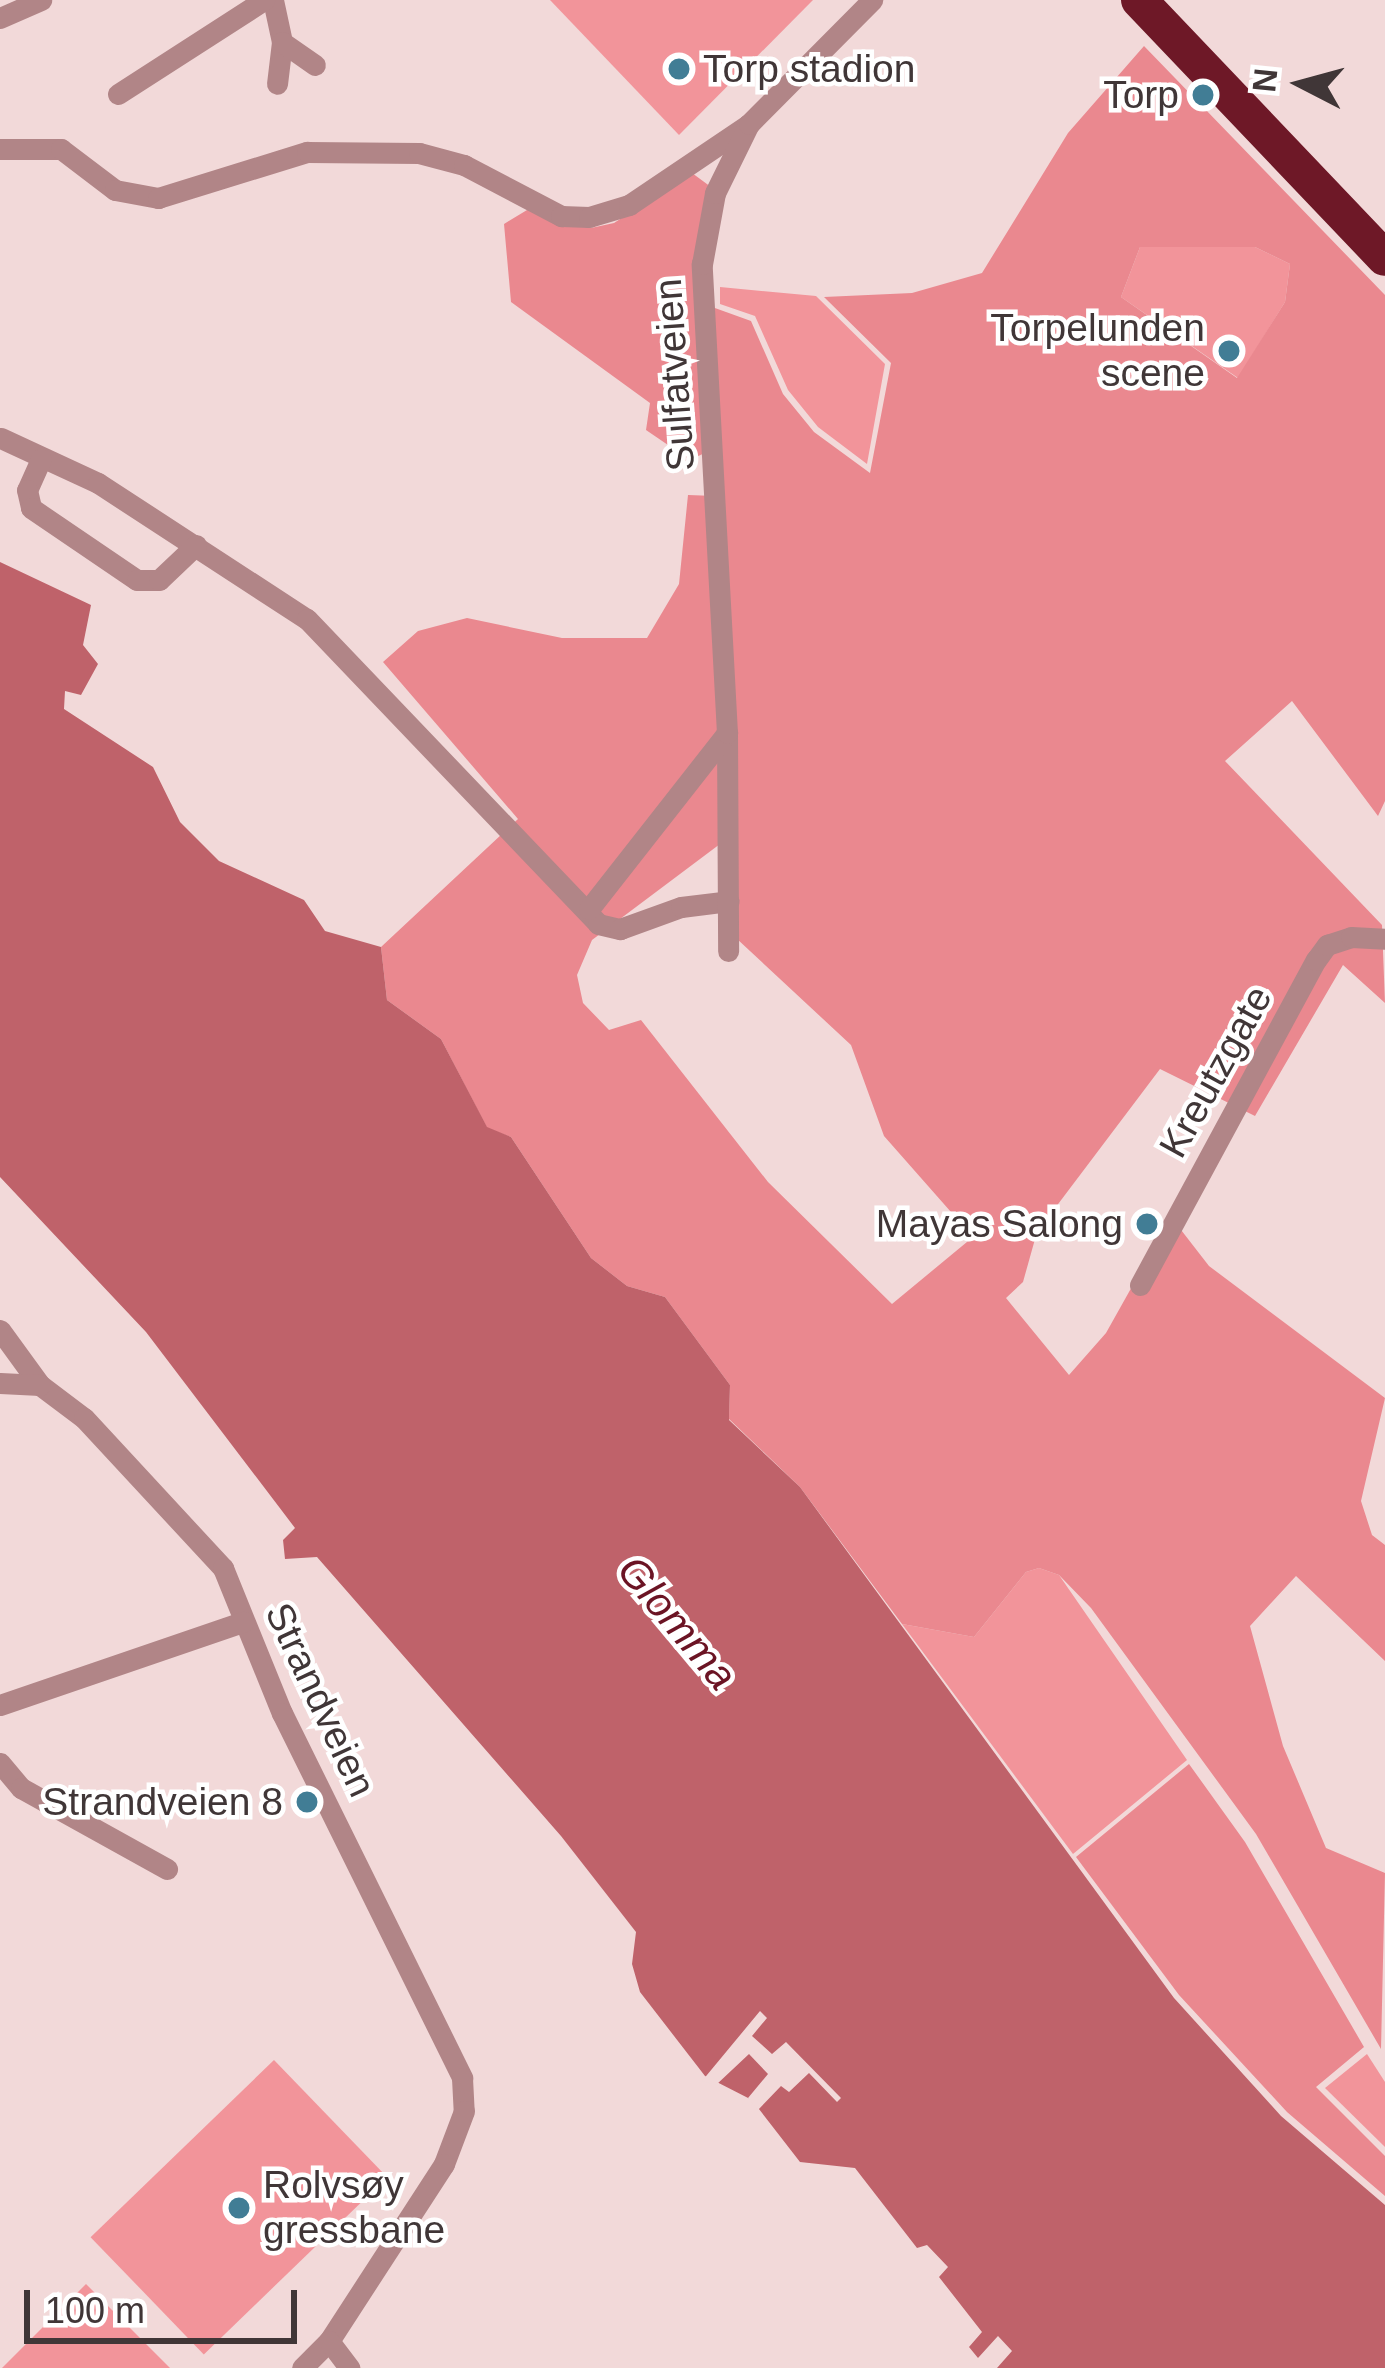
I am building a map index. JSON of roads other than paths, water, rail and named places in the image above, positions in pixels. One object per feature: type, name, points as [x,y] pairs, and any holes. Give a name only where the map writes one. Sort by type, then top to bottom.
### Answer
[{"type":"highway","points":[[1139,0],[1385,258]]},
{"type":"street","points":[[0,18],[41,0]]},
{"type":"street","points":[[118,94],[264,0]]},
{"type":"street","points":[[273,0],[282,42],[278,84]]},
{"type":"street","name":"Sulfatveien","points":[[728,951],[721,514],[702,264],[715,193],[749,124],[872,0]]},
{"type":"street","points":[[282,42],[315,64]]},
{"type":"street","points":[[0,149],[61,148],[115,190],[158,198],[307,152],[419,153],[464,165],[561,216],[589,217],[629,205],[749,124]]},
{"type":"street","points":[[1,438],[196,545],[307,619],[589,909],[598,924],[620,929],[681,907],[729,901]]},
{"type":"street","points":[[41,459],[27,490],[31,508],[137,580],[159,580],[196,545]]},
{"type":"street","points":[[589,909],[727,733]]},
{"type":"street","name":"Kreutzgate","points":[[1140,1286],[1316,960],[1327,945],[1352,938],[1385,939]]},
{"type":"street","name":"Strandveien","points":[[3,1335],[40,1385],[84,1418],[202,1538],[223,1568],[243,1622],[467,2096],[443,2164],[329,2341]]},
{"type":"street","points":[[0,1382],[40,1385]]},
{"type":"street","points":[[0,1705],[243,1622]]},
{"type":"street","points":[[0,1763],[21,1788],[167,1869]]},
{"type":"street","points":[[302,2368],[329,2341],[349,2368]]},
{"type":"water","name":"Glomma","points":[[0,562],[91,605],[83,645],[98,664],[81,695],[65,691],[64,709],[153,767],[180,822],[219,861],[304,900],[325,931],[381,947],[387,1000],[441,1039],[487,1127],[511,1137],[591,1258],[627,1286],[665,1297],[730,1385],[729,1420],[800,1487],[1174,1998],[1281,2116],[1385,2205],[1385,2368],[997,2368],[1012,2351],[998,2336],[978,2358],[969,2347],[982,2332],[939,2277],[948,2267],[927,2245],[917,2248],[855,2168],[800,2162],[752,2100],[705,2076],[640,1992],[632,1964],[636,1932],[561,1836],[317,1557],[285,1559],[283,1540],[295,1528],[146,1332],[0,1177]]},
{"type":"place","name":"Torp stadion","points":[[679,69]]},
{"type":"place","name":"Torp","points":[[1203,95]]},
{"type":"place","name":"Torpelunden scene","points":[[1229,351]]},
{"type":"place","name":"Mayas Salong","points":[[1147,1224]]},
{"type":"place","name":"Strandveien 8","points":[[307,1802]]},
{"type":"place","name":"Rolvsøy gressbane","points":[[239,2208]]}]
